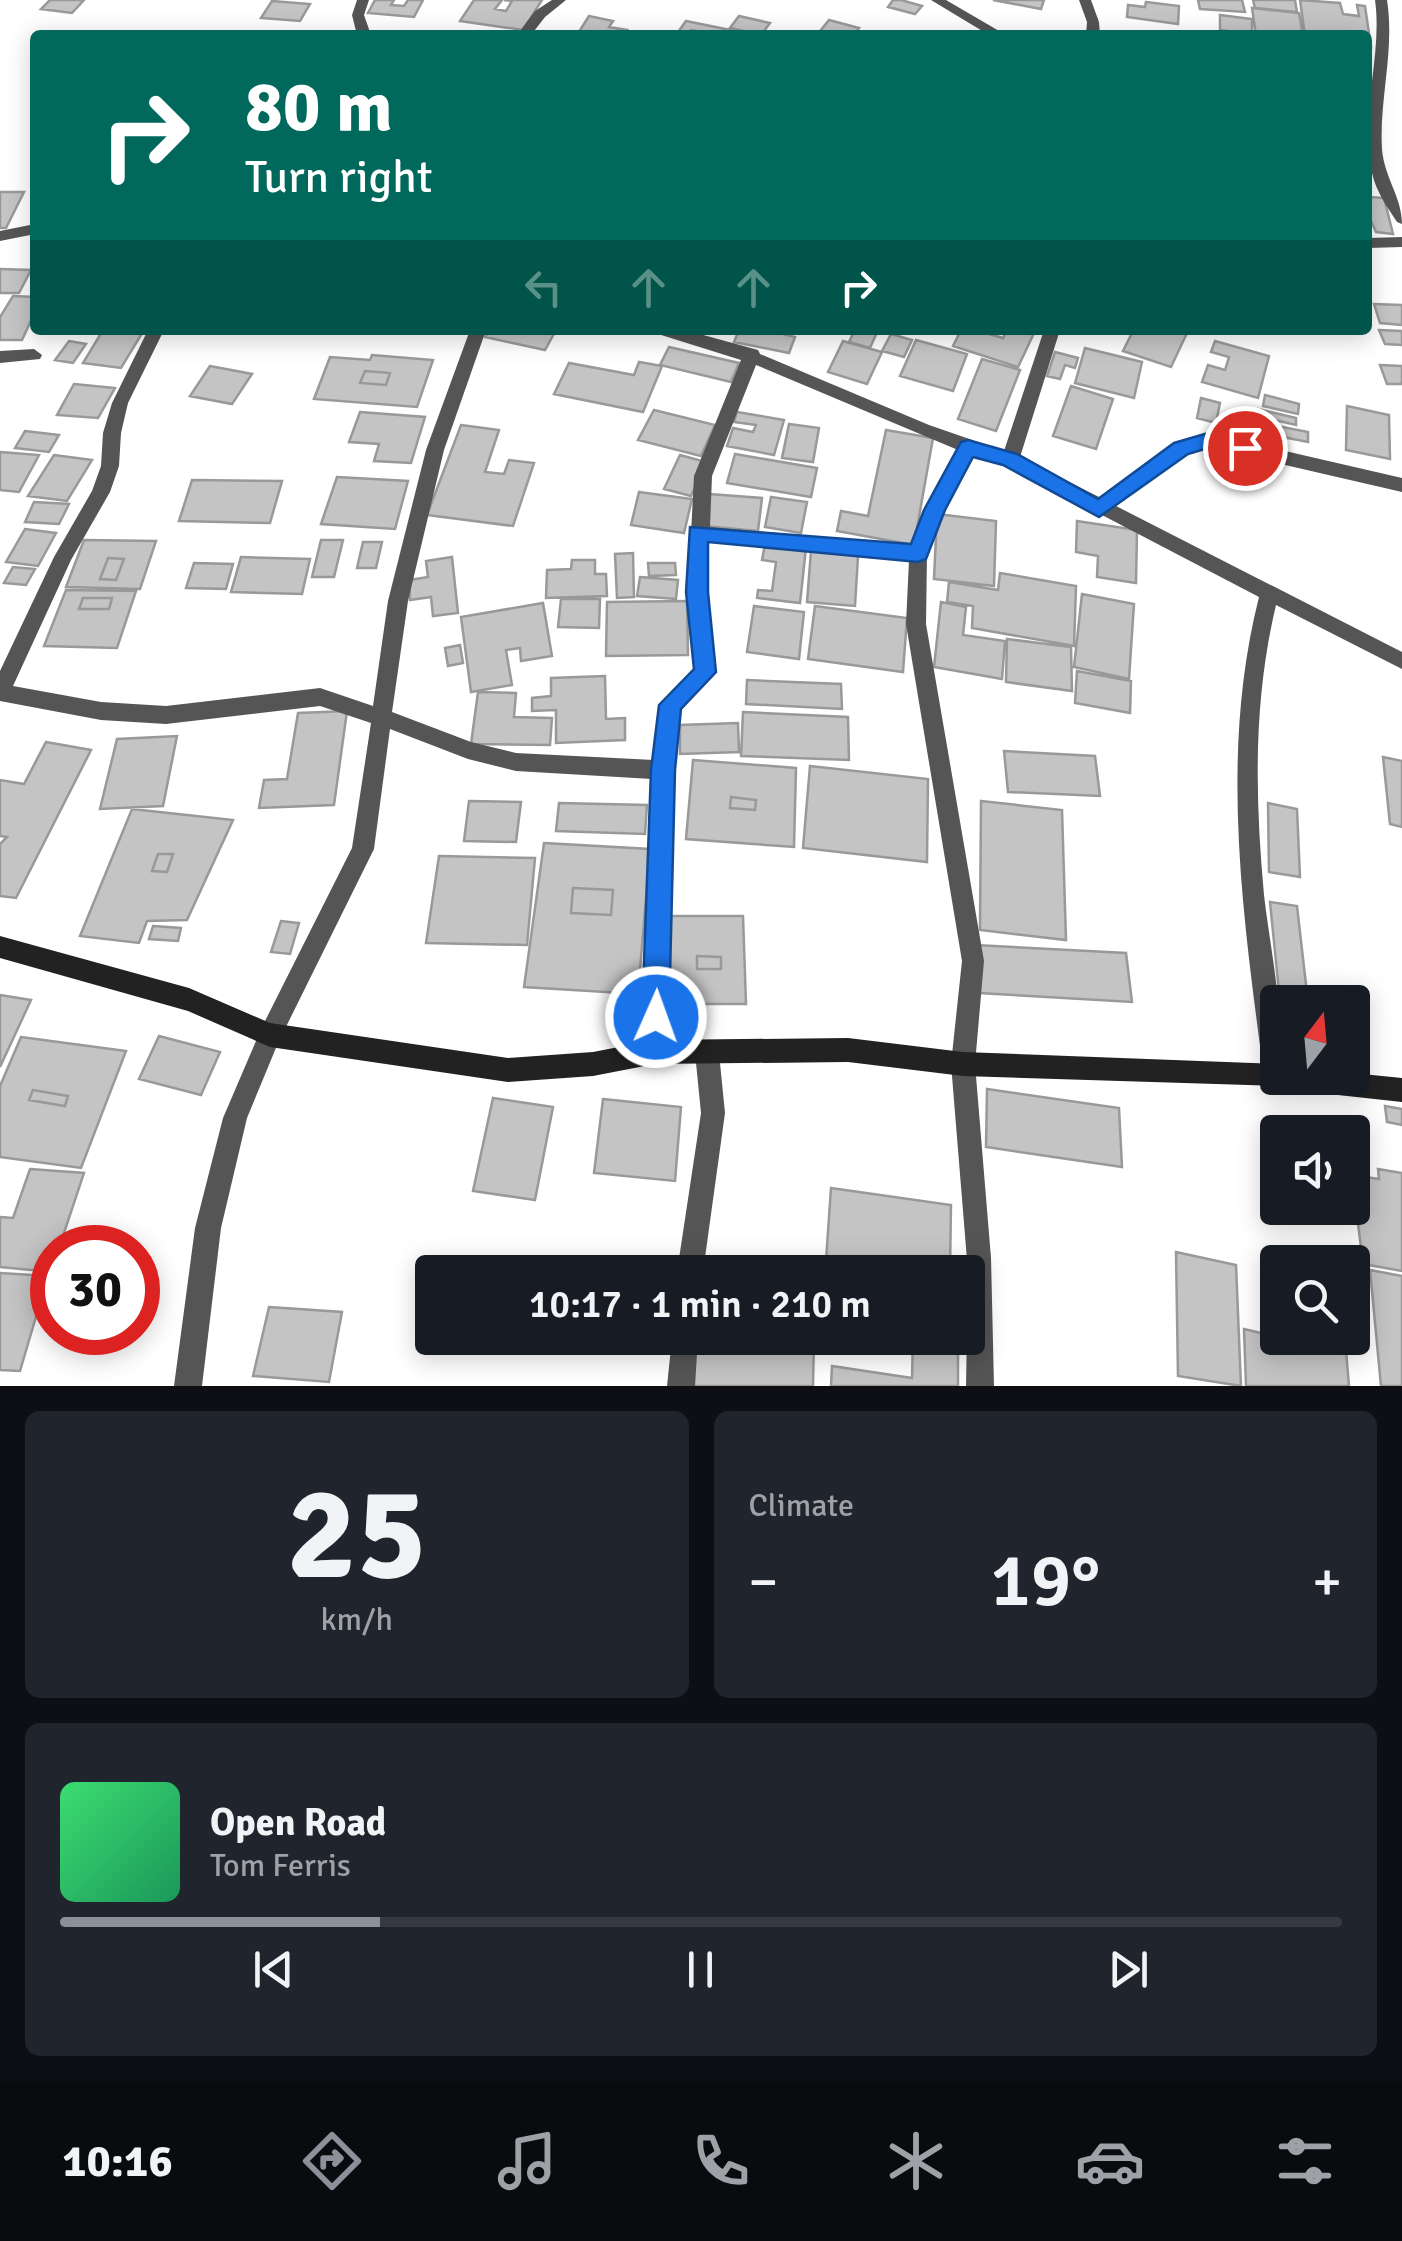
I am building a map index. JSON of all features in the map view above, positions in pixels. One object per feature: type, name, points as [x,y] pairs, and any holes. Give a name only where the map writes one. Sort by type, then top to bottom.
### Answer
[{"type":"street","points":[[362,30],[358,16],[363,0]]},
{"type":"street","points":[[528,30],[540,14],[560,0]]},
{"type":"street","points":[[1084,0],[1093,30]]},
{"type":"street","points":[[1402,4],[1383,0],[1383,77],[1376,116],[1378,172],[1402,218]]},
{"type":"street","points":[[944,1],[991,30]]},
{"type":"street","points":[[0,236],[30,230]]},
{"type":"street","points":[[1372,242],[1402,242]]},
{"type":"street","points":[[154,335],[120,403],[112,433],[110,466],[101,492],[63,557],[0,692],[101,710],[166,715],[320,697],[468,750],[516,762],[663,770]]},
{"type":"street","points":[[188,1386],[208,1228],[235,1118],[270,1035],[363,849],[398,602],[435,450],[476,335]]},
{"type":"street","points":[[682,335],[752,354],[968,448],[1010,460],[1402,661]]},
{"type":"street","points":[[1010,460],[1050,335]]},
{"type":"street","points":[[655,1052],[663,770],[670,705],[705,672],[697,592],[704,476],[752,354]]},
{"type":"street","points":[[0,356],[34,355]]},
{"type":"street","points":[[1099,509],[1181,448],[1208,440],[1402,485]]},
{"type":"street","points":[[968,448],[934,510],[918,554],[916,624],[974,962],[964,1064],[978,1258],[980,1386]]},
{"type":"street","points":[[698,533],[918,554]]},
{"type":"street","points":[[1264,985],[1248,799],[1255,637],[1268,595]]},
{"type":"street","points":[[0,947],[189,1000],[270,1035],[508,1070],[593,1064],[655,1052],[848,1050],[964,1064],[1260,1075]]},
{"type":"street","points":[[692,1255],[713,1112],[707,1053]]},
{"type":"street","points":[[1370,1087],[1402,1090]]},
{"type":"street","points":[[681,1386],[683,1355]]},
{"type":"building","points":[[50,0],[84,0],[72,13],[41,9]]},
{"type":"building","points":[[375,0],[394,0],[391,5],[404,6],[408,0],[423,0],[414,17],[368,13]]},
{"type":"building","points":[[474,0],[502,0],[495,9],[506,11],[512,1],[504,0],[542,0],[523,30],[460,21]]},
{"type":"building","points":[[893,0],[922,6],[915,14],[888,7]]},
{"type":"building","points":[[993,0],[1044,0],[1041,9]]},
{"type":"building","points":[[1198,0],[1242,0],[1245,12],[1200,9]]},
{"type":"building","points":[[1253,0],[1295,0],[1297,12],[1255,8]]},
{"type":"building","points":[[1300,0],[1340,3],[1343,14],[1359,16],[1357,5],[1365,6],[1369,30],[1304,30]]},
{"type":"building","points":[[272,1],[310,4],[300,21],[261,18]]},
{"type":"building","points":[[1146,2],[1179,6],[1178,24],[1127,17],[1128,5],[1145,7]]},
{"type":"building","points":[[1252,8],[1299,13],[1302,30],[1255,30]]},
{"type":"building","points":[[1220,15],[1252,19],[1252,30],[1220,30]]},
{"type":"building","points":[[589,16],[613,21],[609,27],[627,30],[580,30]]},
{"type":"building","points":[[739,16],[770,23],[765,30],[730,28]]},
{"type":"building","points":[[829,20],[859,28],[858,30],[821,30]]},
{"type":"building","points":[[686,21],[730,30],[691,30],[680,30]]},
{"type":"building","points":[[0,192],[24,192],[6,228],[0,228]]},
{"type":"building","points":[[1372,197],[1384,198],[1393,234],[1376,232]]},
{"type":"building","points":[[0,269],[30,270],[19,293],[0,293]]},
{"type":"building","points":[[13,296],[30,297],[30,323],[22,340],[0,340],[0,317]]},
{"type":"building","points":[[1374,304],[1402,305],[1402,325],[1380,323]]},
{"type":"building","points":[[1379,330],[1402,331],[1402,345],[1385,344]]},
{"type":"building","points":[[100,335],[141,335],[121,368],[83,363]]},
{"type":"building","points":[[486,335],[553,335],[545,350]]},
{"type":"building","points":[[737,335],[795,337],[789,353],[734,342]]},
{"type":"building","points":[[852,335],[876,335],[870,348],[849,342]]},
{"type":"building","points":[[890,335],[912,340],[904,357],[882,351]]},
{"type":"building","points":[[958,335],[1003,338],[1033,335],[1018,367],[953,346]]},
{"type":"building","points":[[1131,335],[1186,335],[1171,367],[1123,351]]},
{"type":"building","points":[[916,340],[967,354],[953,391],[900,376]]},
{"type":"building","points":[[69,341],[86,344],[73,363],[55,360]]},
{"type":"building","points":[[843,341],[882,352],[867,384],[828,372]]},
{"type":"building","points":[[1215,341],[1269,356],[1258,398],[1202,382],[1208,365],[1225,370],[1229,357],[1211,352]]},
{"type":"building","points":[[669,347],[739,363],[731,382],[660,365]]},
{"type":"building","points":[[1085,348],[1142,362],[1134,398],[1075,383]]},
{"type":"building","points":[[1055,352],[1078,358],[1075,368],[1065,365],[1060,379],[1047,376]]},
{"type":"building","points":[[372,355],[433,360],[417,407],[314,399],[330,357],[370,360]],"holes":[[[365,371],[390,373],[386,385],[360,383]]]},
{"type":"building","points":[[982,359],[1020,370],[996,431],[958,419]]},
{"type":"building","points":[[639,362],[662,366],[643,412],[554,394],[569,363],[634,375]]},
{"type":"building","points":[[1380,365],[1402,366],[1402,384],[1387,384]]},
{"type":"building","points":[[210,366],[252,374],[232,404],[190,396]]},
{"type":"building","points":[[365,371],[390,373],[386,385],[360,383]]},
{"type":"building","points":[[74,384],[115,388],[98,418],[57,415]]},
{"type":"building","points":[[1071,386],[1113,399],[1096,449],[1053,436]]},
{"type":"building","points":[[1265,395],[1299,404],[1298,414],[1263,406]]},
{"type":"building","points":[[1201,398],[1220,403],[1216,423],[1197,418]]},
{"type":"building","points":[[1347,406],[1389,415],[1390,459],[1346,450]]},
{"type":"building","points":[[1258,409],[1296,418],[1296,425],[1257,416]]},
{"type":"building","points":[[654,410],[715,425],[701,456],[638,440]]},
{"type":"building","points":[[360,412],[425,417],[411,463],[374,461],[379,444],[349,442]]},
{"type":"building","points":[[737,412],[784,420],[774,455],[727,446],[733,428],[753,432],[756,425],[734,422]]},
{"type":"building","points":[[1258,422],[1308,432],[1308,442],[1258,432]]},
{"type":"building","points":[[789,424],[819,428],[813,462],[782,458]]},
{"type":"building","points":[[461,425],[499,430],[485,472],[504,474],[509,460],[534,463],[513,526],[427,515]]},
{"type":"building","points":[[886,430],[933,438],[914,545],[837,531],[841,511],[868,516]]},
{"type":"building","points":[[25,431],[59,435],[49,452],[15,448]]},
{"type":"building","points":[[0,452],[39,455],[19,492],[0,490]]},
{"type":"building","points":[[735,454],[817,468],[811,497],[727,483]]},
{"type":"building","points":[[54,455],[92,460],[67,501],[28,496]]},
{"type":"building","points":[[680,455],[706,462],[691,496],[664,489]]},
{"type":"building","points":[[337,477],[408,481],[395,529],[321,524]]},
{"type":"building","points":[[192,480],[282,481],[270,523],[179,521]]},
{"type":"building","points":[[639,492],[692,499],[684,533],[631,525]]},
{"type":"building","points":[[709,494],[762,498],[758,531],[705,526]]},
{"type":"building","points":[[771,497],[807,502],[801,533],[765,527]]},
{"type":"building","points":[[34,502],[69,504],[59,524],[25,522]]},
{"type":"building","points":[[937,514],[996,521],[994,586],[934,579]]},
{"type":"building","points":[[1077,521],[1137,530],[1136,583],[1097,577],[1098,556],[1076,552]]},
{"type":"building","points":[[25,529],[56,533],[38,566],[6,562]]},
{"type":"building","points":[[84,540],[156,541],[140,589],[66,587]],"holes":[[[108,558],[124,559],[116,580],[100,579]]]},
{"type":"building","points":[[321,540],[343,540],[334,577],[312,577]]},
{"type":"building","points":[[363,542],[382,542],[376,568],[357,568]]},
{"type":"building","points":[[765,544],[806,548],[800,603],[757,598],[758,590],[772,591],[776,562],[762,560]]},
{"type":"building","points":[[811,551],[858,556],[855,606],[807,602]]},
{"type":"building","points":[[633,553],[634,597],[617,598],[615,554]]},
{"type":"building","points":[[241,557],[310,559],[302,594],[231,592]]},
{"type":"building","points":[[452,557],[458,613],[433,616],[431,597],[410,600],[409,580],[428,577],[426,561]]},
{"type":"building","points":[[108,558],[124,559],[116,580],[100,579]]},
{"type":"building","points":[[572,560],[595,560],[595,574],[606,574],[607,596],[546,598],[547,570],[571,569]]},
{"type":"building","points":[[194,563],[233,564],[226,589],[186,588]]},
{"type":"building","points":[[648,563],[675,563],[676,575],[649,576]]},
{"type":"building","points":[[13,567],[35,569],[26,585],[4,583]]},
{"type":"building","points":[[1000,573],[1076,586],[1074,646],[972,628],[973,606],[947,602],[949,582],[998,590]]},
{"type":"building","points":[[640,577],[678,580],[676,599],[637,596]]},
{"type":"building","points":[[66,590],[136,591],[117,648],[44,646]],"holes":[[[83,598],[112,598],[109,609],[79,609]]]},
{"type":"building","points":[[1082,594],[1134,604],[1129,679],[1074,667]]},
{"type":"building","points":[[83,598],[112,598],[109,609],[79,609]]},
{"type":"building","points":[[561,599],[600,599],[599,628],[558,627]]},
{"type":"building","points":[[687,601],[688,655],[606,656],[607,602]]},
{"type":"building","points":[[941,602],[966,607],[963,635],[1005,641],[1002,679],[934,667]]},
{"type":"building","points":[[543,603],[552,656],[521,661],[520,648],[506,650],[512,685],[471,692],[461,617]]},
{"type":"building","points":[[754,606],[804,612],[799,659],[747,652]]},
{"type":"building","points":[[815,606],[907,618],[903,672],[808,659]]},
{"type":"building","points":[[1007,639],[1071,647],[1072,691],[1006,682]]},
{"type":"building","points":[[460,645],[463,663],[448,666],[445,648]]},
{"type":"building","points":[[1077,671],[1131,681],[1130,713],[1075,703]]},
{"type":"building","points":[[605,676],[606,719],[625,718],[625,740],[556,743],[556,710],[532,711],[532,698],[551,696],[551,678]]},
{"type":"building","points":[[747,680],[841,684],[842,709],[746,704]]},
{"type":"building","points":[[478,692],[516,693],[514,717],[552,718],[550,745],[471,744]]},
{"type":"building","points":[[347,711],[334,805],[259,808],[264,780],[287,779],[298,713]]},
{"type":"building","points":[[743,712],[848,717],[849,760],[741,756]]},
{"type":"building","points":[[738,723],[739,752],[680,754],[680,725]]},
{"type":"building","points":[[177,736],[163,806],[100,809],[117,739]]},
{"type":"building","points":[[46,742],[91,750],[16,898],[0,896],[0,844],[7,837],[0,836],[0,780],[24,784]]},
{"type":"building","points":[[1004,751],[1095,756],[1100,796],[1008,792]]},
{"type":"building","points":[[1383,757],[1402,761],[1402,827],[1390,824]]},
{"type":"building","points":[[693,760],[796,768],[794,847],[686,839]],"holes":[[[731,797],[756,800],[755,810],[730,808]]]},
{"type":"building","points":[[810,766],[928,779],[927,862],[803,848]]},
{"type":"building","points":[[731,797],[756,800],[755,810],[730,808]]},
{"type":"building","points":[[469,801],[521,802],[516,842],[464,841]]},
{"type":"building","points":[[981,801],[1062,810],[1066,940],[980,930]]},
{"type":"building","points":[[559,803],[647,805],[645,834],[556,831]]},
{"type":"building","points":[[1268,803],[1297,809],[1300,877],[1269,872]]},
{"type":"building","points":[[132,809],[233,820],[187,920],[147,921],[139,943],[80,936]],"holes":[[[158,854],[173,854],[167,872],[152,871]]]},
{"type":"building","points":[[544,843],[650,849],[638,994],[524,987]],"holes":[[[573,888],[613,890],[611,915],[571,913]]]},
{"type":"building","points":[[158,854],[173,854],[167,872],[152,871]]},
{"type":"building","points":[[439,856],[535,858],[527,945],[426,943]]},
{"type":"building","points":[[573,888],[613,890],[611,915],[571,913]]},
{"type":"building","points":[[1270,902],[1297,906],[1306,985],[1278,985]]},
{"type":"building","points":[[670,916],[743,916],[746,1004],[669,1004]],"holes":[[[697,956],[721,957],[721,969],[697,969]]]},
{"type":"building","points":[[281,921],[299,923],[290,954],[271,952]]},
{"type":"building","points":[[153,926],[181,928],[178,941],[149,939]]},
{"type":"building","points":[[975,945],[1126,953],[1132,1002],[979,993]]},
{"type":"building","points":[[697,956],[721,957],[721,969],[697,969]]},
{"type":"building","points":[[0,995],[31,1000],[0,1067]]},
{"type":"building","points":[[159,1036],[220,1052],[201,1095],[139,1079]]},
{"type":"building","points":[[21,1037],[126,1051],[81,1168],[0,1157],[0,1086]],"holes":[[[33,1090],[68,1096],[65,1106],[29,1100]]]},
{"type":"building","points":[[987,1089],[1119,1108],[1122,1167],[986,1147]]},
{"type":"building","points":[[33,1090],[68,1096],[65,1106],[29,1100]]},
{"type":"building","points":[[493,1098],[553,1107],[535,1200],[473,1191]]},
{"type":"building","points":[[603,1099],[681,1107],[675,1181],[594,1173]]},
{"type":"building","points":[[1385,1106],[1402,1109],[1402,1125],[1387,1122]]},
{"type":"building","points":[[30,1169],[84,1173],[67,1225],[30,1225],[30,1270],[0,1267],[0,1217],[13,1218]]},
{"type":"building","points":[[1378,1169],[1402,1173],[1402,1271],[1370,1265],[1370,1245],[1361,1245],[1358,1225],[1370,1225],[1370,1178],[1379,1179]]},
{"type":"building","points":[[831,1188],[951,1205],[950,1255],[826,1255]]},
{"type":"building","points":[[1176,1252],[1236,1265],[1241,1386],[1178,1376]]},
{"type":"building","points":[[1370,1270],[1402,1276],[1402,1386],[1381,1386]]},
{"type":"building","points":[[0,1273],[30,1275],[30,1337],[20,1371],[0,1370]]},
{"type":"building","points":[[269,1307],[342,1312],[329,1382],[253,1376]]},
{"type":"building","points":[[1244,1329],[1260,1333],[1260,1355],[1346,1355],[1349,1386],[1246,1386]]},
{"type":"building","points":[[695,1355],[814,1355],[813,1386],[693,1386]]},
{"type":"building","points":[[913,1355],[958,1355],[958,1386],[831,1386],[832,1366],[912,1378]]},
{"type":"route","points":[[656,1017],[663,770],[670,705],[705,672],[697,592],[698,533],[918,554],[934,510],[968,448],[1010,460],[1099,509],[1181,448],[1208,440],[1245,448]]}]
